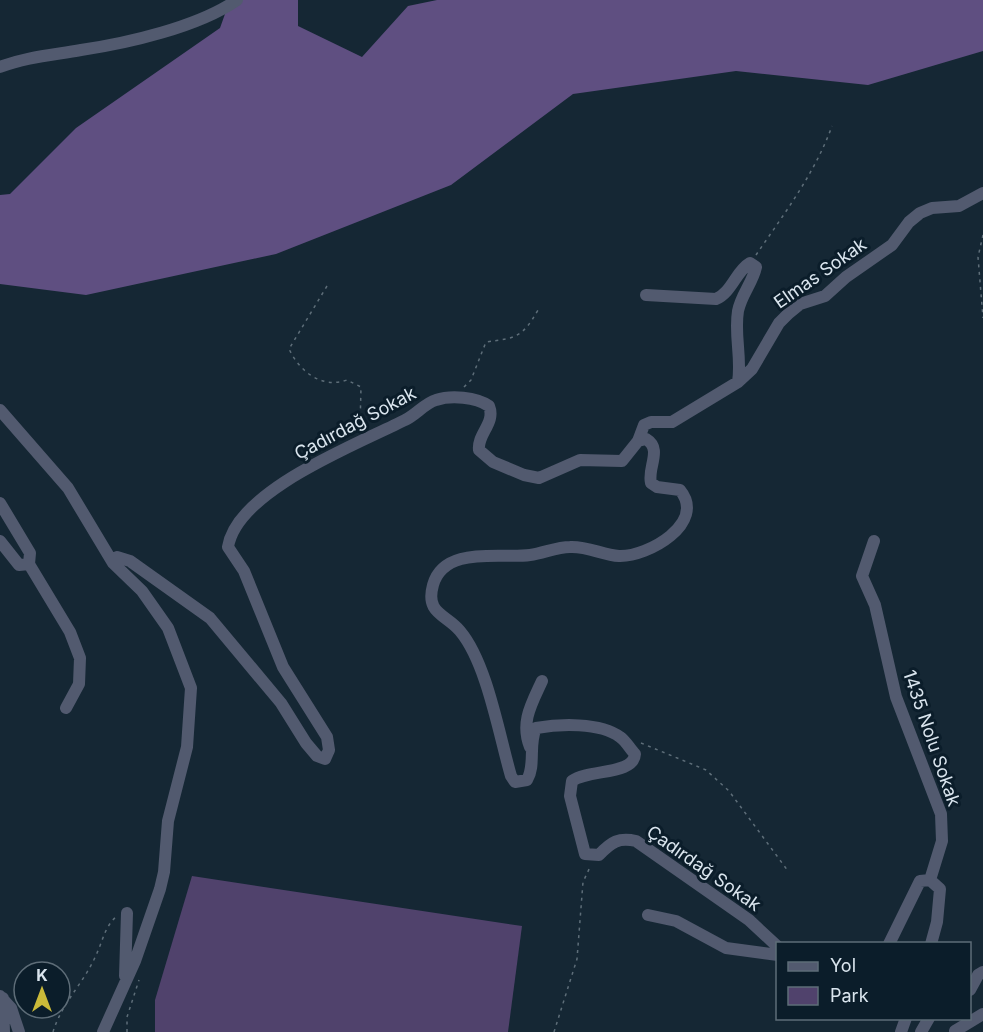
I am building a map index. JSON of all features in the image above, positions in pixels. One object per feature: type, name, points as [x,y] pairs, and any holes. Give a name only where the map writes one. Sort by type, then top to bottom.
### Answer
[{"type":"street","points":[[0,67],[26,59],[133,40],[200,18],[237,0]]},
{"type":"street","name":"Elmas Sokak","points":[[638,441],[644,425],[651,422],[672,422],[738,382],[752,369],[779,323],[789,313],[800,304],[825,296],[846,277],[892,245],[909,222],[920,213],[933,208],[959,206],[983,193]]},
{"type":"street","points":[[646,295],[716,299],[727,291],[750,263],[756,267],[741,301],[736,330],[741,365],[738,382]]},
{"type":"street","name":"Çadırdağ Sokak","points":[[113,559],[117,557],[130,561],[210,618],[281,703],[306,743],[317,756],[325,759],[329,750],[327,737],[283,667],[244,571],[228,547],[230,532],[238,521],[258,503],[309,466],[407,419],[435,400],[460,398],[482,400],[491,411],[491,418],[478,444],[478,450],[493,462],[524,475],[538,478],[579,460],[622,461],[638,441]]},
{"type":"street","points":[[0,410],[68,488],[113,559],[113,563],[142,591],[168,628],[190,688],[187,747],[168,821],[164,872],[135,961],[124,980],[103,1032]]},
{"type":"street","points":[[596,855],[585,854],[582,846],[570,788],[572,781],[579,776],[630,766],[635,761],[635,754],[620,737],[601,729],[548,726],[536,728],[531,748],[531,773],[527,780],[515,782],[511,776],[483,675],[460,631],[435,611],[433,583],[450,563],[459,559],[532,555],[572,546],[620,556],[659,545],[684,521],[687,506],[680,490],[657,487],[651,483],[650,470],[655,448],[652,442],[646,439],[638,441]]},
{"type":"street","points":[[0,502],[30,553],[29,564],[70,632],[80,658],[79,684],[66,708]]},
{"type":"street","points":[[0,541],[19,565],[29,564]]},
{"type":"street","name":"1435 Nolu Sokak","points":[[874,541],[862,576],[875,605],[896,698],[941,814],[942,841],[930,880]]},
{"type":"street","points":[[531,748],[525,735],[526,721],[542,681]]},
{"type":"street","name":"Çadırdağ Sokak","points":[[596,855],[615,840],[624,838],[636,841],[749,920],[776,946]]},
{"type":"street","points":[[890,942],[920,881],[930,880],[940,889],[941,899],[931,942]]},
{"type":"street","points":[[124,980],[127,913]]},
{"type":"street","points":[[648,915],[676,921],[726,948],[776,955]]},
{"type":"street","points":[[971,987],[978,975],[983,972]]},
{"type":"street","points":[[1,997],[4,1032]]},
{"type":"street","points":[[1,997],[18,1021],[19,1032]]},
{"type":"street","points":[[955,1032],[983,1014]]},
{"type":"path","points":[[750,263],[787,210],[822,151],[832,126]]},
{"type":"path","points":[[983,235],[978,256],[983,318]]},
{"type":"path","points":[[327,286],[289,349],[293,357],[311,375],[324,383],[336,384],[347,380],[361,387],[358,441]]},
{"type":"path","points":[[462,389],[471,380],[486,342],[512,339],[523,333],[538,310]]},
{"type":"path","points":[[620,737],[654,746],[706,770],[729,791],[788,871]]},
{"type":"path","points":[[554,1032],[577,959],[583,882],[596,855]]},
{"type":"path","points":[[52,1032],[67,999],[98,952],[107,928],[115,916],[127,913]]},
{"type":"path","points":[[127,1032],[127,1017],[140,983],[135,961]]},
{"type":"green space","points":[[192,876],[522,926],[508,1032],[155,1032],[155,1000]]},
{"type":"shaded area","points":[[230,0],[298,0],[298,26],[362,57],[408,6],[437,0],[983,0],[983,51],[868,85],[736,71],[573,94],[451,185],[276,254],[86,295],[0,284],[0,195],[10,194],[76,128],[220,28]]}]
